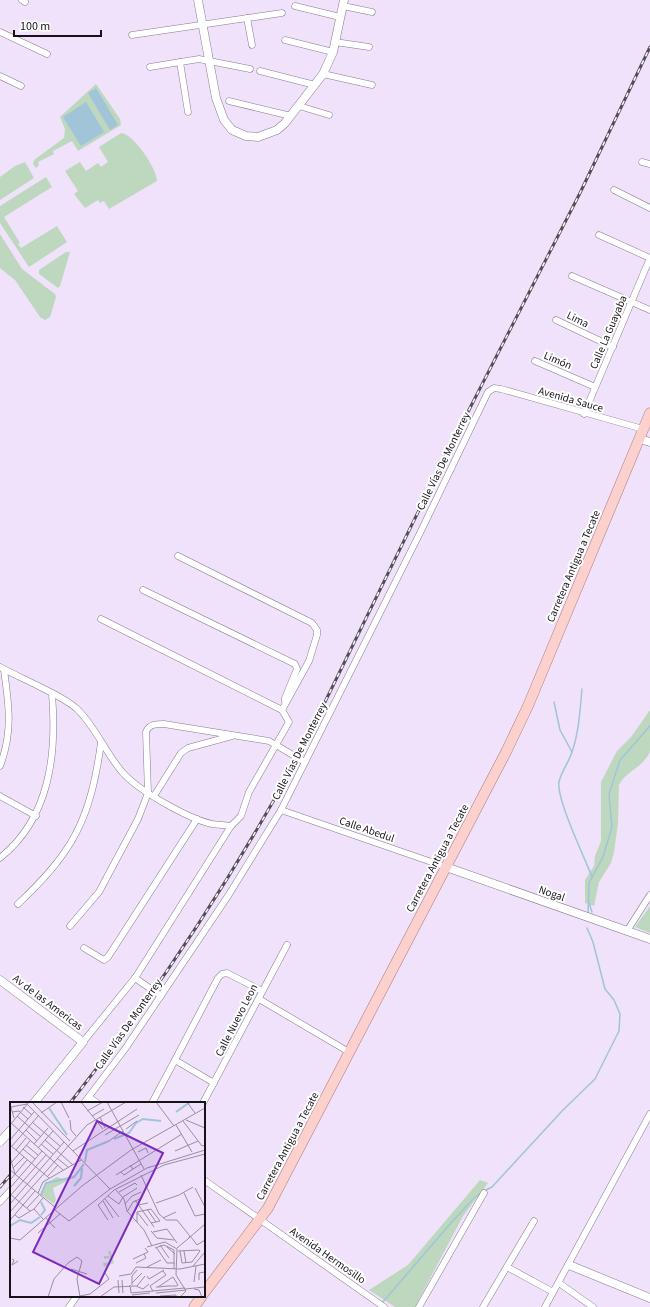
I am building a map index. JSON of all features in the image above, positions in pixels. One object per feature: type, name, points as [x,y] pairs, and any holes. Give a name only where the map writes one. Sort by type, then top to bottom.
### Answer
[{"type":"main road","name":"Carretera Antigua a Tecate","points":[[205,1292],[268,1208],[446,867],[528,706],[650,413]]},
{"type":"main road","points":[[194,1307],[201,1297]]},
{"type":"street","points":[[198,0],[219,108],[224,120],[232,130],[246,136],[258,137],[277,130],[291,116],[323,74],[333,52],[344,3],[372,12]]},
{"type":"street","points":[[295,6],[340,17]]},
{"type":"street","points":[[132,35],[282,13]]},
{"type":"street","points":[[247,18],[252,45]]},
{"type":"street","points":[[0,32],[46,54]]},
{"type":"street","points":[[285,40],[333,52]]},
{"type":"street","points":[[335,42],[369,47]]},
{"type":"street","points":[[150,67],[199,59],[250,69]]},
{"type":"street","points":[[180,62],[188,112]]},
{"type":"street","points":[[260,71],[315,85]]},
{"type":"street","points":[[323,74],[372,85]]},
{"type":"street","points":[[0,76],[21,86]]},
{"type":"street","points":[[229,101],[291,116]]},
{"type":"street","points":[[299,106],[329,115]]},
{"type":"street","points":[[642,162],[650,164]]},
{"type":"street","points":[[614,190],[650,208]]},
{"type":"street","points":[[599,235],[650,258]]},
{"type":"street","name":"Calle La Guayaba","points":[[584,414],[650,258]]},
{"type":"street","points":[[572,276],[650,310]]},
{"type":"street","name":"Lima","points":[[556,320],[613,347]]},
{"type":"street","name":"Limón","points":[[534,362],[595,387]]},
{"type":"street","name":"Avenida Sauce","points":[[494,388],[501,388],[584,414],[643,429]]},
{"type":"street","name":"Calle Vías De Monterrey","points":[[85,1102],[125,1049],[161,996],[228,896],[281,810],[420,533],[488,392],[494,388]]},
{"type":"street","points":[[639,439],[650,442]]},
{"type":"street","points":[[178,556],[312,623],[317,630],[317,635],[308,661],[292,694],[282,710]]},
{"type":"street","points":[[143,590],[295,664],[297,669],[285,698],[286,703]]},
{"type":"street","points":[[35,1102],[135,978],[230,826],[241,816],[249,792],[289,722],[282,710],[101,619]]},
{"type":"street","points":[[2,669],[52,694],[77,709],[123,773],[134,784],[151,795],[197,819],[212,824],[230,826]]},
{"type":"street","points":[[0,766],[8,739],[10,718],[2,669]]},
{"type":"street","points":[[0,858],[19,840],[36,816],[49,778],[54,733],[52,694]]},
{"type":"street","points":[[151,795],[146,732],[148,727],[153,725],[164,724],[269,741],[275,746],[305,762]]},
{"type":"street","points":[[70,926],[99,892],[151,795],[181,753],[188,748],[235,735]]},
{"type":"street","points":[[18,904],[44,879],[74,839],[84,819],[93,791],[101,744]]},
{"type":"street","points":[[0,796],[36,816]]},
{"type":"street","name":"Calle Abedul","points":[[281,810],[446,867]]},
{"type":"street","points":[[84,948],[104,960],[108,957],[197,819]]},
{"type":"street","name":"Nogal","points":[[446,867],[650,939]]},
{"type":"street","points":[[627,931],[650,895]]},
{"type":"street","name":"Calle Nuevo Leon","points":[[204,1102],[287,945]]},
{"type":"street","points":[[153,1102],[218,978],[222,974],[227,973],[262,991]]},
{"type":"street","points":[[135,978],[161,996]]},
{"type":"street","name":"Av de las Americas","points":[[0,980],[83,1042]]},
{"type":"street","points":[[259,999],[349,1052]]},
{"type":"street","points":[[175,1060],[214,1083]]},
{"type":"street","points":[[89,1097],[96,1102]]},
{"type":"street","points":[[545,1307],[650,1114]]},
{"type":"street","points":[[0,1142],[10,1131]]},
{"type":"street","name":"Avenida Hermosillo","points":[[205,1181],[384,1307]]},
{"type":"street","points":[[0,1202],[10,1191]]},
{"type":"street","points":[[419,1307],[484,1193]]},
{"type":"street","points":[[483,1307],[534,1221]]},
{"type":"street","points":[[569,1265],[650,1298]]},
{"type":"street","points":[[506,1267],[553,1292]]},
{"type":"street","points":[[559,1283],[593,1307]]},
{"type":"street","points":[[69,1307],[76,1297]]},
{"type":"green space","points":[[96,84],[120,119],[121,125],[78,151],[72,141],[53,151],[54,154],[38,162],[39,165],[36,168],[33,164],[34,160],[64,138],[65,129],[60,117]]},
{"type":"green space","points":[[121,133],[132,139],[144,153],[153,169],[157,181],[109,209],[104,201],[100,203],[98,200],[85,208],[74,194],[78,191],[65,171],[80,162],[86,171],[98,163],[101,167],[108,162],[99,147]]},
{"type":"green space","points":[[25,162],[34,178],[0,200],[0,177],[15,166]]},
{"type":"green space","points":[[46,177],[52,187],[4,217],[20,243],[18,244],[21,248],[57,226],[67,242],[29,267],[0,223],[0,206]]},
{"type":"green space","points":[[0,234],[22,269],[55,294],[56,297],[50,317],[45,320],[40,317],[15,280],[0,268]]},
{"type":"green space","points":[[66,252],[70,252],[60,286],[58,288],[39,274],[39,270]]},
{"type":"green space","points":[[650,710],[650,751],[644,761],[626,776],[619,785],[618,823],[614,852],[611,863],[599,882],[594,906],[585,903],[585,880],[594,866],[595,856],[601,841],[601,782],[617,751],[631,737]]},
{"type":"green space","points":[[650,906],[650,933],[635,927]]},
{"type":"green space","points":[[480,1180],[488,1183],[463,1216],[415,1307],[395,1307],[369,1290],[408,1265]]},
{"type":"water","points":[[96,88],[118,125],[110,130],[88,93]]},
{"type":"water","points":[[86,102],[104,132],[81,146],[63,117]]},
{"type":"waterway","points":[[582,689],[576,737],[571,756],[560,778],[559,790],[566,815],[592,877]]},
{"type":"waterway","points":[[554,702],[560,730],[572,752]]},
{"type":"waterway","points":[[588,914],[589,883],[603,857],[612,827],[609,794],[620,760],[650,726]]},
{"type":"waterway","points":[[589,903],[592,912]]},
{"type":"waterway","points":[[484,1191],[492,1187],[563,1110],[595,1079],[619,1031],[620,1014],[614,1000],[605,989],[593,942],[587,928]]},
{"type":"waterway","points":[[382,1303],[450,1224],[475,1197],[481,1193]]},
{"type":"railway","points":[[71,1102],[132,1020],[191,935],[246,847],[298,757],[449,449],[580,193],[650,47]]},
{"type":"railway","points":[[0,1187],[10,1175]]}]
